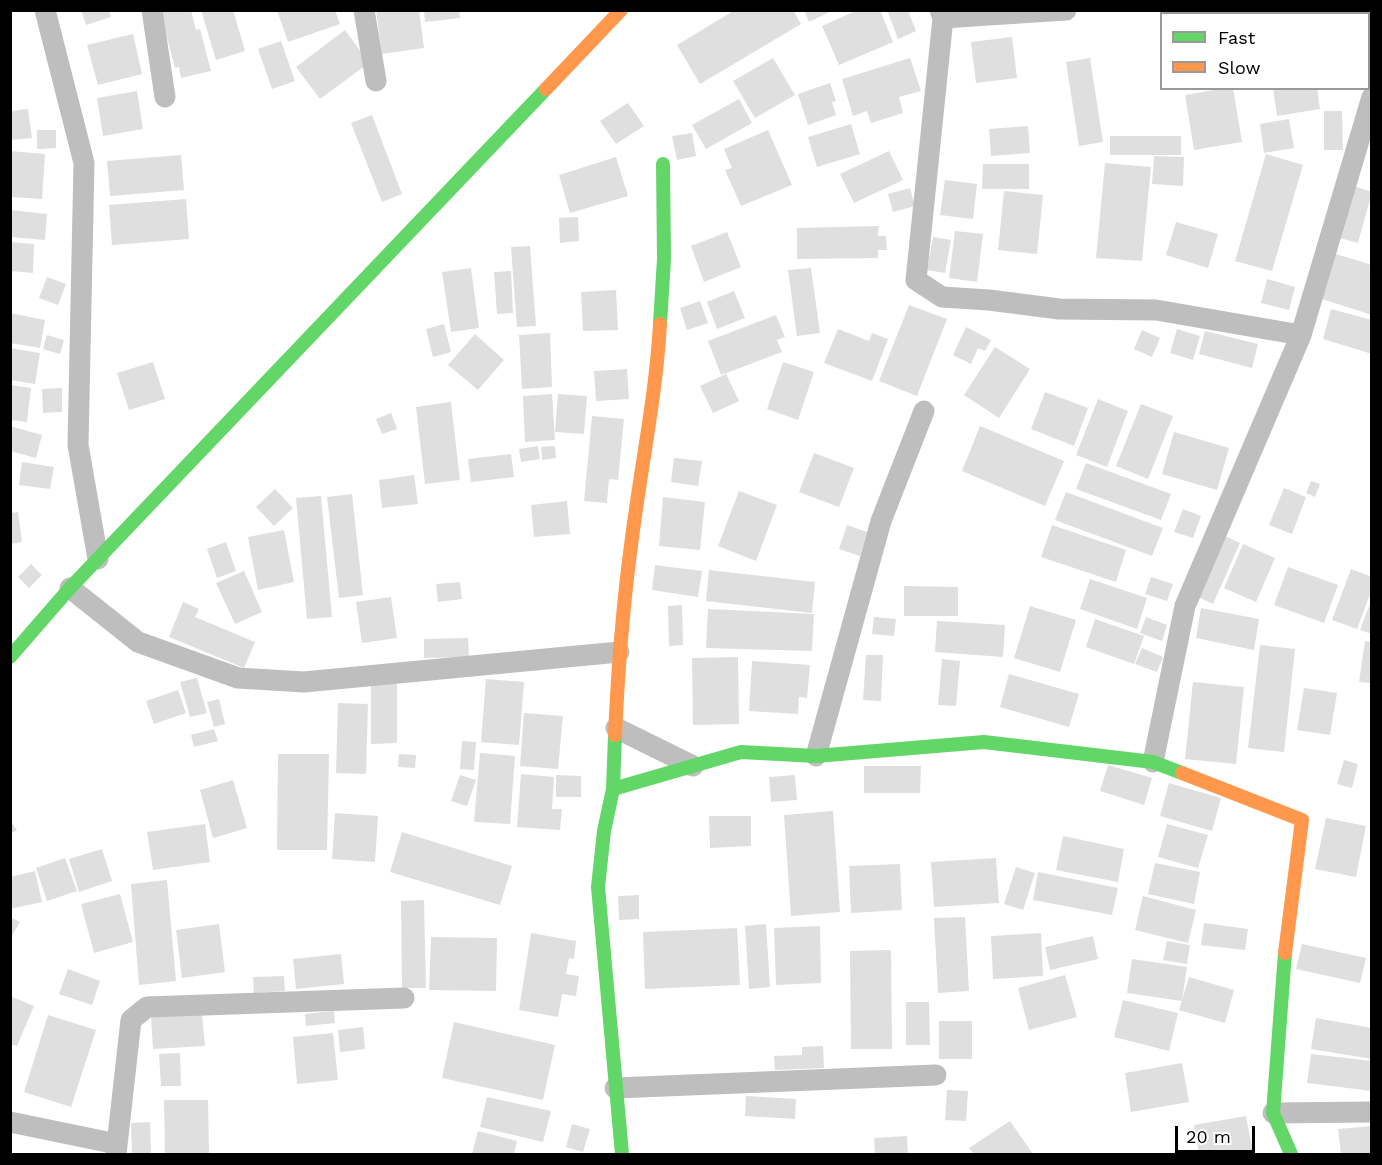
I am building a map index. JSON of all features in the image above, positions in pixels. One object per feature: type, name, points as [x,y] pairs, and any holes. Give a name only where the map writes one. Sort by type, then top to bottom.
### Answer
[{"type":"street","points":[[45,10],[84,163],[78,445],[98,559]]},
{"type":"street","points":[[152,10],[165,97]]},
{"type":"street","points":[[364,10],[376,81]]},
{"type":"street","points":[[10,657],[70,588],[621,10]]},
{"type":"street","points":[[1066,10],[941,14],[916,280],[942,297],[989,300],[1059,309],[1156,310],[1301,335]]},
{"type":"street","points":[[1153,762],[1185,606],[1301,335],[1371,98]]},
{"type":"street","points":[[622,1155],[598,887],[603,831],[613,789],[620,652],[632,537],[657,372],[664,259],[663,164]]},
{"type":"street","points":[[816,756],[881,521],[924,411]]},
{"type":"street","points":[[70,588],[138,642],[238,678],[304,682],[620,652]]},
{"type":"street","points":[[616,728],[693,766]]},
{"type":"street","points":[[613,789],[741,752],[816,756],[984,742],[1153,762],[1302,820],[1286,943],[1273,1113],[1291,1155]]},
{"type":"street","points":[[10,1122],[117,1149],[131,1020],[147,1006],[404,998]]},
{"type":"street","points":[[615,1088],[936,1075]]},
{"type":"street","points":[[1273,1113],[1371,1112]]},
{"type":"building","points":[[81,10],[109,10],[111,17],[86,25]]},
{"type":"building","points":[[160,10],[191,10],[196,30],[200,29],[211,71],[181,78],[179,67],[175,68]]},
{"type":"building","points":[[201,10],[233,10],[245,51],[216,60]]},
{"type":"building","points":[[277,10],[335,10],[340,24],[288,42]]},
{"type":"building","points":[[376,10],[419,10],[424,48],[382,54]]},
{"type":"building","points":[[424,10],[459,10],[460,18],[425,22]]},
{"type":"building","points":[[735,10],[793,10],[801,24],[700,84],[677,45]]},
{"type":"building","points":[[804,10],[834,10],[809,22]]},
{"type":"building","points":[[858,10],[880,10],[893,42],[839,65],[822,26]]},
{"type":"building","points":[[887,10],[915,10],[909,13],[916,31],[898,39]]},
{"type":"building","points":[[345,30],[369,63],[320,99],[296,67]]},
{"type":"building","points":[[133,34],[142,74],[98,85],[87,45]]},
{"type":"building","points":[[1012,37],[1017,78],[976,83],[971,42]]},
{"type":"building","points":[[281,41],[295,81],[272,89],[258,49]]},
{"type":"building","points":[[773,58],[795,95],[755,118],[733,81]]},
{"type":"building","points":[[910,58],[921,91],[899,97],[903,113],[871,123],[867,111],[853,116],[842,79]]},
{"type":"building","points":[[1090,58],[1103,142],[1079,146],[1066,62]]},
{"type":"building","points":[[830,83],[836,101],[832,102],[836,115],[808,125],[798,94]]},
{"type":"building","points":[[1214,90],[1233,90],[1242,142],[1194,150],[1185,95]]},
{"type":"building","points":[[1273,90],[1317,90],[1320,109],[1277,116]]},
{"type":"building","points":[[137,91],[143,129],[103,136],[97,98]]},
{"type":"building","points":[[739,99],[752,123],[706,149],[692,125]]},
{"type":"building","points":[[628,103],[644,126],[616,144],[600,121]]},
{"type":"building","points":[[28,109],[32,138],[10,140],[10,111]]},
{"type":"building","points":[[1324,111],[1342,111],[1343,150],[1324,150]]},
{"type":"building","points":[[372,115],[402,194],[382,202],[351,123]]},
{"type":"building","points":[[1289,119],[1294,148],[1264,153],[1260,124]]},
{"type":"building","points":[[851,124],[860,154],[817,167],[808,137]]},
{"type":"building","points":[[1028,126],[1030,153],[991,156],[989,129]]},
{"type":"building","points":[[37,130],[56,130],[56,148],[37,149]]},
{"type":"building","points":[[768,130],[792,185],[741,206],[725,170],[732,168],[724,149]]},
{"type":"building","points":[[692,133],[696,156],[677,160],[672,136]]},
{"type":"building","points":[[1110,136],[1181,136],[1181,155],[1110,155]]},
{"type":"building","points":[[10,151],[45,154],[42,199],[10,197]]},
{"type":"building","points":[[889,151],[903,180],[854,203],[840,174]]},
{"type":"building","points":[[1266,154],[1303,165],[1272,271],[1235,261]]},
{"type":"building","points":[[181,155],[184,190],[110,196],[107,161]]},
{"type":"building","points":[[1154,156],[1184,157],[1183,186],[1152,184]]},
{"type":"building","points":[[616,157],[628,196],[570,213],[559,175]]},
{"type":"building","points":[[1105,163],[1151,167],[1142,261],[1096,258]]},
{"type":"building","points":[[983,164],[1029,164],[1029,189],[982,189]]},
{"type":"building","points":[[945,180],[977,184],[973,219],[940,215]]},
{"type":"building","points":[[1351,185],[1372,192],[1358,243],[1336,237]]},
{"type":"building","points":[[910,188],[915,206],[893,212],[888,194]]},
{"type":"building","points":[[1004,191],[1043,195],[1037,254],[998,250]]},
{"type":"building","points":[[186,199],[189,239],[112,245],[109,205]]},
{"type":"building","points":[[10,210],[47,214],[45,240],[10,237]]},
{"type":"building","points":[[578,217],[579,241],[560,243],[559,218]]},
{"type":"building","points":[[1176,222],[1218,234],[1208,268],[1166,255]]},
{"type":"building","points":[[879,226],[878,236],[886,236],[887,250],[878,250],[878,258],[797,259],[797,228]]},
{"type":"building","points":[[955,231],[983,234],[977,282],[949,278]]},
{"type":"building","points":[[727,232],[741,267],[704,282],[691,246]]},
{"type":"building","points":[[933,237],[951,240],[945,273],[927,270]]},
{"type":"building","points":[[10,242],[34,244],[33,273],[10,271]]},
{"type":"building","points":[[530,246],[536,326],[517,327],[511,247]]},
{"type":"building","points":[[1336,254],[1372,265],[1372,315],[1322,299]]},
{"type":"building","points":[[471,268],[479,328],[451,332],[442,272]]},
{"type":"building","points":[[811,268],[820,333],[797,336],[788,270]]},
{"type":"building","points":[[511,271],[513,313],[497,314],[494,272]]},
{"type":"building","points":[[47,277],[66,284],[58,305],[39,298]]},
{"type":"building","points":[[1267,279],[1295,287],[1289,310],[1261,303]]},
{"type":"building","points":[[616,290],[618,330],[583,331],[581,292]]},
{"type":"building","points":[[734,291],[745,318],[717,329],[707,302]]},
{"type":"building","points":[[700,301],[708,323],[687,330],[680,308]]},
{"type":"building","points":[[909,305],[947,319],[917,396],[879,381]]},
{"type":"building","points":[[1331,309],[1372,320],[1372,354],[1323,339]]},
{"type":"building","points":[[10,313],[45,320],[40,348],[10,343]]},
{"type":"building","points":[[776,315],[785,337],[777,340],[782,352],[721,375],[708,341]]},
{"type":"building","points":[[444,324],[451,352],[433,357],[426,329]]},
{"type":"building","points":[[966,327],[991,340],[985,351],[978,348],[971,364],[953,355]]},
{"type":"building","points":[[838,329],[869,341],[872,333],[888,339],[872,381],[824,363]]},
{"type":"building","points":[[1177,329],[1200,336],[1193,360],[1170,353]]},
{"type":"building","points":[[1142,330],[1160,338],[1152,357],[1134,349]]},
{"type":"building","points":[[1205,331],[1258,344],[1252,368],[1199,354]]},
{"type":"building","points":[[550,333],[552,387],[522,389],[519,335]]},
{"type":"building","points":[[475,334],[504,360],[478,390],[448,365]]},
{"type":"building","points":[[47,335],[64,340],[60,354],[43,349]]},
{"type":"building","points":[[995,347],[1030,369],[999,418],[964,395]]},
{"type":"building","points":[[10,348],[40,353],[35,384],[10,380]]},
{"type":"building","points":[[153,362],[165,399],[129,410],[117,373]]},
{"type":"building","points":[[783,362],[814,372],[798,420],[767,409]]},
{"type":"building","points":[[627,369],[629,399],[596,401],[594,371]]},
{"type":"building","points":[[726,374],[739,401],[713,413],[700,386]]},
{"type":"building","points":[[10,385],[31,388],[27,422],[10,420]]},
{"type":"building","points":[[62,388],[62,412],[43,413],[42,389]]},
{"type":"building","points":[[1045,392],[1088,408],[1074,446],[1031,429]]},
{"type":"building","points":[[552,394],[555,440],[525,442],[523,396]]},
{"type":"building","points":[[558,394],[587,396],[584,434],[555,432]]},
{"type":"building","points":[[1098,399],[1128,411],[1107,467],[1076,455]]},
{"type":"building","points":[[451,402],[460,480],[425,484],[416,407]]},
{"type":"building","points":[[1141,404],[1173,416],[1148,479],[1116,466]]},
{"type":"building","points":[[391,413],[397,429],[382,434],[376,419]]},
{"type":"building","points":[[592,416],[624,419],[618,480],[609,479],[607,503],[584,501]]},
{"type":"building","points":[[10,426],[42,435],[36,458],[10,451]]},
{"type":"building","points":[[980,426],[1064,461],[1045,506],[962,471]]},
{"type":"building","points":[[1174,432],[1229,448],[1217,490],[1162,474]]},
{"type":"building","points":[[538,446],[540,459],[521,462],[519,449]]},
{"type":"building","points":[[555,446],[556,458],[542,460],[541,447]]},
{"type":"building","points":[[814,453],[854,468],[839,507],[799,492]]},
{"type":"building","points":[[511,454],[514,477],[471,482],[468,459]]},
{"type":"building","points":[[674,458],[702,461],[698,486],[671,482]]},
{"type":"building","points":[[22,462],[54,467],[50,489],[19,485]]},
{"type":"building","points":[[1086,463],[1171,494],[1161,520],[1076,489]]},
{"type":"building","points":[[414,475],[418,504],[382,508],[379,480]]},
{"type":"building","points":[[1311,481],[1320,484],[1315,497],[1306,493]]},
{"type":"building","points":[[1284,488],[1306,497],[1292,534],[1269,525]]},
{"type":"building","points":[[275,489],[293,508],[274,526],[256,507]]},
{"type":"building","points":[[739,491],[777,505],[756,561],[718,546]]},
{"type":"building","points":[[1066,492],[1163,528],[1152,556],[1055,520]]},
{"type":"building","points":[[352,494],[363,595],[339,598],[327,497]]},
{"type":"building","points":[[321,496],[332,617],[307,619],[296,498]]},
{"type":"building","points":[[663,497],[705,502],[700,550],[659,546]]},
{"type":"building","points":[[567,501],[570,534],[534,537],[531,505]]},
{"type":"building","points":[[1183,509],[1201,516],[1193,538],[1174,532]]},
{"type":"building","points":[[18,512],[22,542],[10,544],[10,513]]},
{"type":"building","points":[[847,525],[867,532],[860,556],[839,549]]},
{"type":"building","points":[[1052,525],[1126,550],[1116,582],[1041,557]]},
{"type":"building","points":[[284,530],[294,582],[258,590],[248,537]]},
{"type":"building","points":[[1225,536],[1240,543],[1213,604],[1198,597]]},
{"type":"building","points":[[226,542],[236,571],[217,578],[207,549]]},
{"type":"building","points":[[1243,544],[1275,558],[1256,602],[1224,588]]},
{"type":"building","points":[[31,564],[42,575],[29,588],[18,577]]},
{"type":"building","points":[[655,565],[702,571],[698,597],[652,590]]},
{"type":"building","points":[[1288,567],[1338,585],[1324,623],[1274,605]]},
{"type":"building","points":[[1351,569],[1372,577],[1372,589],[1357,629],[1332,620]]},
{"type":"building","points":[[709,570],[815,582],[812,613],[706,601]]},
{"type":"building","points":[[244,571],[262,612],[235,624],[216,583]]},
{"type":"building","points":[[1151,577],[1173,584],[1167,601],[1145,594]]},
{"type":"building","points":[[1090,579],[1147,598],[1137,629],[1080,609]]},
{"type":"building","points":[[460,582],[462,599],[438,602],[436,584]]},
{"type":"building","points":[[904,586],[958,587],[958,616],[904,616]]},
{"type":"building","points":[[391,597],[397,638],[362,643],[356,602]]},
{"type":"building","points":[[1372,601],[1372,634],[1360,630]]},
{"type":"building","points":[[183,602],[199,609],[195,617],[255,642],[244,668],[169,637]]},
{"type":"building","points":[[682,605],[683,645],[669,646],[668,606]]},
{"type":"building","points":[[1030,606],[1076,620],[1060,672],[1014,658]]},
{"type":"building","points":[[1201,608],[1259,619],[1254,650],[1196,638]]},
{"type":"building","points":[[708,609],[814,614],[812,651],[706,648]]},
{"type":"building","points":[[874,617],[896,619],[894,636],[872,634]]},
{"type":"building","points":[[1146,617],[1167,625],[1162,641],[1140,633]]},
{"type":"building","points":[[1095,619],[1144,636],[1134,664],[1086,647]]},
{"type":"building","points":[[937,621],[1005,625],[1003,657],[935,652]]},
{"type":"building","points":[[468,638],[469,657],[424,658],[424,639]]},
{"type":"building","points":[[1365,641],[1372,642],[1370,683],[1359,682]]},
{"type":"building","points":[[1260,645],[1295,649],[1284,752],[1248,748]]},
{"type":"building","points":[[1142,648],[1163,657],[1157,672],[1135,664]]},
{"type":"building","points":[[866,655],[883,655],[881,701],[863,700]]},
{"type":"building","points":[[738,657],[739,724],[693,725],[692,658]]},
{"type":"building","points":[[942,659],[960,661],[956,706],[938,705]]},
{"type":"building","points":[[752,661],[810,665],[807,698],[799,697],[798,714],[749,711]]},
{"type":"building","points":[[1009,674],[1079,694],[1069,727],[1000,707]]},
{"type":"building","points":[[197,678],[207,713],[190,717],[180,682]]},
{"type":"building","points":[[486,679],[524,682],[519,745],[481,742]]},
{"type":"building","points":[[1193,682],[1244,687],[1236,764],[1185,759]]},
{"type":"building","points":[[371,684],[397,684],[397,743],[371,744]]},
{"type":"building","points":[[1304,688],[1337,693],[1330,735],[1297,730]]},
{"type":"building","points":[[178,690],[186,713],[154,724],[146,701]]},
{"type":"building","points":[[219,699],[225,724],[214,727],[207,702]]},
{"type":"building","points":[[338,703],[368,704],[366,774],[336,773]]},
{"type":"building","points":[[524,713],[563,716],[558,769],[520,766]]},
{"type":"building","points":[[214,729],[218,741],[194,747],[191,735]]},
{"type":"building","points":[[462,741],[476,742],[474,770],[460,769]]},
{"type":"building","points":[[480,753],[515,756],[510,824],[474,822]]},
{"type":"building","points":[[278,754],[329,754],[327,850],[277,850]]},
{"type":"building","points":[[399,754],[416,755],[415,768],[398,767]]},
{"type":"building","points":[[1344,760],[1358,764],[1352,788],[1337,784]]},
{"type":"building","points":[[1108,765],[1152,778],[1144,805],[1100,791]]},
{"type":"building","points":[[864,766],[921,766],[920,793],[864,793]]},
{"type":"building","points":[[521,774],[554,777],[552,809],[562,809],[560,830],[517,827]]},
{"type":"building","points":[[460,775],[476,780],[467,806],[451,801]]},
{"type":"building","points":[[556,775],[581,776],[581,797],[556,797]]},
{"type":"building","points":[[795,775],[797,800],[771,802],[769,777]]},
{"type":"building","points":[[233,780],[247,828],[213,838],[200,790]]},
{"type":"building","points":[[1169,783],[1221,798],[1212,831],[1160,816]]},
{"type":"building","points":[[833,811],[840,912],[791,916],[784,815]]},
{"type":"building","points":[[335,813],[378,816],[375,862],[332,859]]},
{"type":"building","points":[[709,816],[751,816],[751,846],[710,848]]},
{"type":"building","points":[[1326,818],[1366,826],[1356,877],[1315,869]]},
{"type":"building","points":[[10,821],[17,830],[10,834]]},
{"type":"building","points":[[205,824],[210,862],[153,870],[147,832]]},
{"type":"building","points":[[1167,824],[1208,835],[1198,868],[1158,857]]},
{"type":"building","points":[[402,832],[512,866],[500,905],[390,872]]},
{"type":"building","points":[[1063,836],[1124,849],[1118,882],[1056,870]]},
{"type":"building","points":[[102,849],[112,881],[79,892],[69,859]]},
{"type":"building","points":[[65,858],[77,891],[47,901],[36,868]]},
{"type":"building","points":[[996,858],[999,903],[934,907],[931,862]]},
{"type":"building","points":[[1155,863],[1200,872],[1194,904],[1148,894]]},
{"type":"building","points":[[900,864],[902,910],[851,913],[849,866]]},
{"type":"building","points":[[1016,867],[1035,873],[1023,910],[1004,904]]},
{"type":"building","points":[[35,871],[42,902],[10,909],[10,877]]},
{"type":"building","points":[[1038,872],[1118,888],[1112,915],[1033,900]]},
{"type":"building","points":[[167,880],[176,981],[139,985],[131,884]]},
{"type":"building","points":[[120,894],[133,942],[94,953],[81,904]]},
{"type":"building","points":[[639,895],[639,919],[619,920],[618,896]]},
{"type":"building","points":[[1143,896],[1196,910],[1188,943],[1135,930]]},
{"type":"building","points":[[424,900],[426,988],[402,988],[401,901]]},
{"type":"building","points":[[10,917],[20,922],[10,939]]},
{"type":"building","points":[[965,917],[969,991],[938,993],[934,918]]},
{"type":"building","points":[[1204,923],[1248,929],[1245,950],[1201,945]]},
{"type":"building","points":[[219,924],[225,972],[182,978],[176,930]]},
{"type":"building","points":[[766,924],[770,987],[749,989],[745,926]]},
{"type":"building","points":[[820,926],[821,983],[776,985],[774,928]]},
{"type":"building","points":[[737,928],[740,985],[645,989],[643,932]]},
{"type":"building","points":[[531,933],[576,941],[574,959],[569,958],[566,974],[579,976],[576,996],[562,994],[558,1017],[519,1010]]},
{"type":"building","points":[[1041,933],[1043,976],[993,979],[991,936]]},
{"type":"building","points":[[1093,936],[1098,959],[1050,970],[1045,947]]},
{"type":"building","points":[[431,937],[497,938],[496,991],[429,990]]},
{"type":"building","points":[[1167,941],[1190,945],[1187,964],[1163,960]]},
{"type":"building","points":[[1302,944],[1366,958],[1360,983],[1296,969]]},
{"type":"building","points":[[891,950],[892,1049],[851,1049],[850,951]]},
{"type":"building","points":[[341,954],[344,984],[296,989],[293,959]]},
{"type":"building","points":[[1132,959],[1187,967],[1182,1001],[1127,993]]},
{"type":"building","points":[[68,969],[100,981],[92,1005],[59,994]]},
{"type":"building","points":[[1065,975],[1077,1017],[1029,1030],[1018,988]]},
{"type":"building","points":[[284,976],[285,991],[254,993],[253,977]]},
{"type":"building","points":[[1189,977],[1234,990],[1225,1023],[1179,1010]]},
{"type":"building","points":[[10,996],[34,1006],[17,1046],[10,1044]]},
{"type":"building","points":[[1123,1000],[1178,1013],[1169,1051],[1114,1037]]},
{"type":"building","points":[[906,1002],[929,1002],[930,1045],[906,1045]]},
{"type":"building","points":[[334,1011],[335,1023],[306,1026],[305,1014]]},
{"type":"building","points":[[202,1013],[205,1046],[153,1049],[151,1017]]},
{"type":"building","points":[[48,1015],[96,1030],[71,1107],[24,1092]]},
{"type":"building","points":[[1316,1018],[1372,1028],[1372,1059],[1311,1049]]},
{"type":"building","points":[[939,1021],[972,1021],[972,1059],[939,1059]]},
{"type":"building","points":[[454,1022],[555,1045],[543,1100],[442,1078]]},
{"type":"building","points":[[363,1027],[365,1049],[340,1052],[338,1030]]},
{"type":"building","points":[[333,1033],[338,1080],[297,1084],[293,1037]]},
{"type":"building","points":[[823,1046],[824,1068],[775,1070],[774,1056],[802,1055],[802,1047]]},
{"type":"building","points":[[180,1053],[181,1086],[161,1086],[159,1054]]},
{"type":"building","points":[[1311,1054],[1372,1061],[1372,1091],[1307,1083]]},
{"type":"building","points":[[1182,1063],[1189,1102],[1131,1112],[1125,1073]]},
{"type":"building","points":[[947,1090],[968,1091],[966,1121],[945,1120]]},
{"type":"building","points":[[746,1096],[796,1099],[795,1119],[745,1116]]},
{"type":"building","points":[[487,1097],[551,1111],[543,1142],[480,1127]]},
{"type":"building","points":[[164,1100],[208,1100],[209,1153],[165,1154]]},
{"type":"building","points":[[1246,1116],[1253,1153],[1199,1154],[1194,1125]]},
{"type":"building","points":[[1010,1121],[1033,1154],[974,1154],[969,1148]]},
{"type":"building","points":[[150,1122],[151,1154],[132,1154],[131,1123]]},
{"type":"building","points":[[572,1124],[590,1129],[583,1152],[566,1147]]},
{"type":"building","points":[[1372,1126],[1372,1154],[1341,1154],[1338,1129]]},
{"type":"building","points":[[478,1131],[517,1141],[514,1154],[472,1154]]},
{"type":"building","points":[[907,1136],[908,1154],[875,1154],[874,1138]]},
{"type":"traffic: fast","points":[[10,657],[70,588],[546,89]]},
{"type":"traffic: fast","points":[[660,324],[664,259],[663,164]]},
{"type":"traffic: fast","points":[[615,735],[613,789],[604,831],[598,887],[622,1154]]},
{"type":"traffic: fast","points":[[613,789],[741,752],[816,756],[984,742],[1153,762],[1182,773]]},
{"type":"traffic: fast","points":[[1285,953],[1273,1113],[1291,1154]]},
{"type":"traffic: slow","points":[[546,89],[621,10]]},
{"type":"traffic: slow","points":[[615,735],[626,587],[652,404],[660,324]]},
{"type":"traffic: slow","points":[[1182,773],[1302,820],[1285,953]]}]
